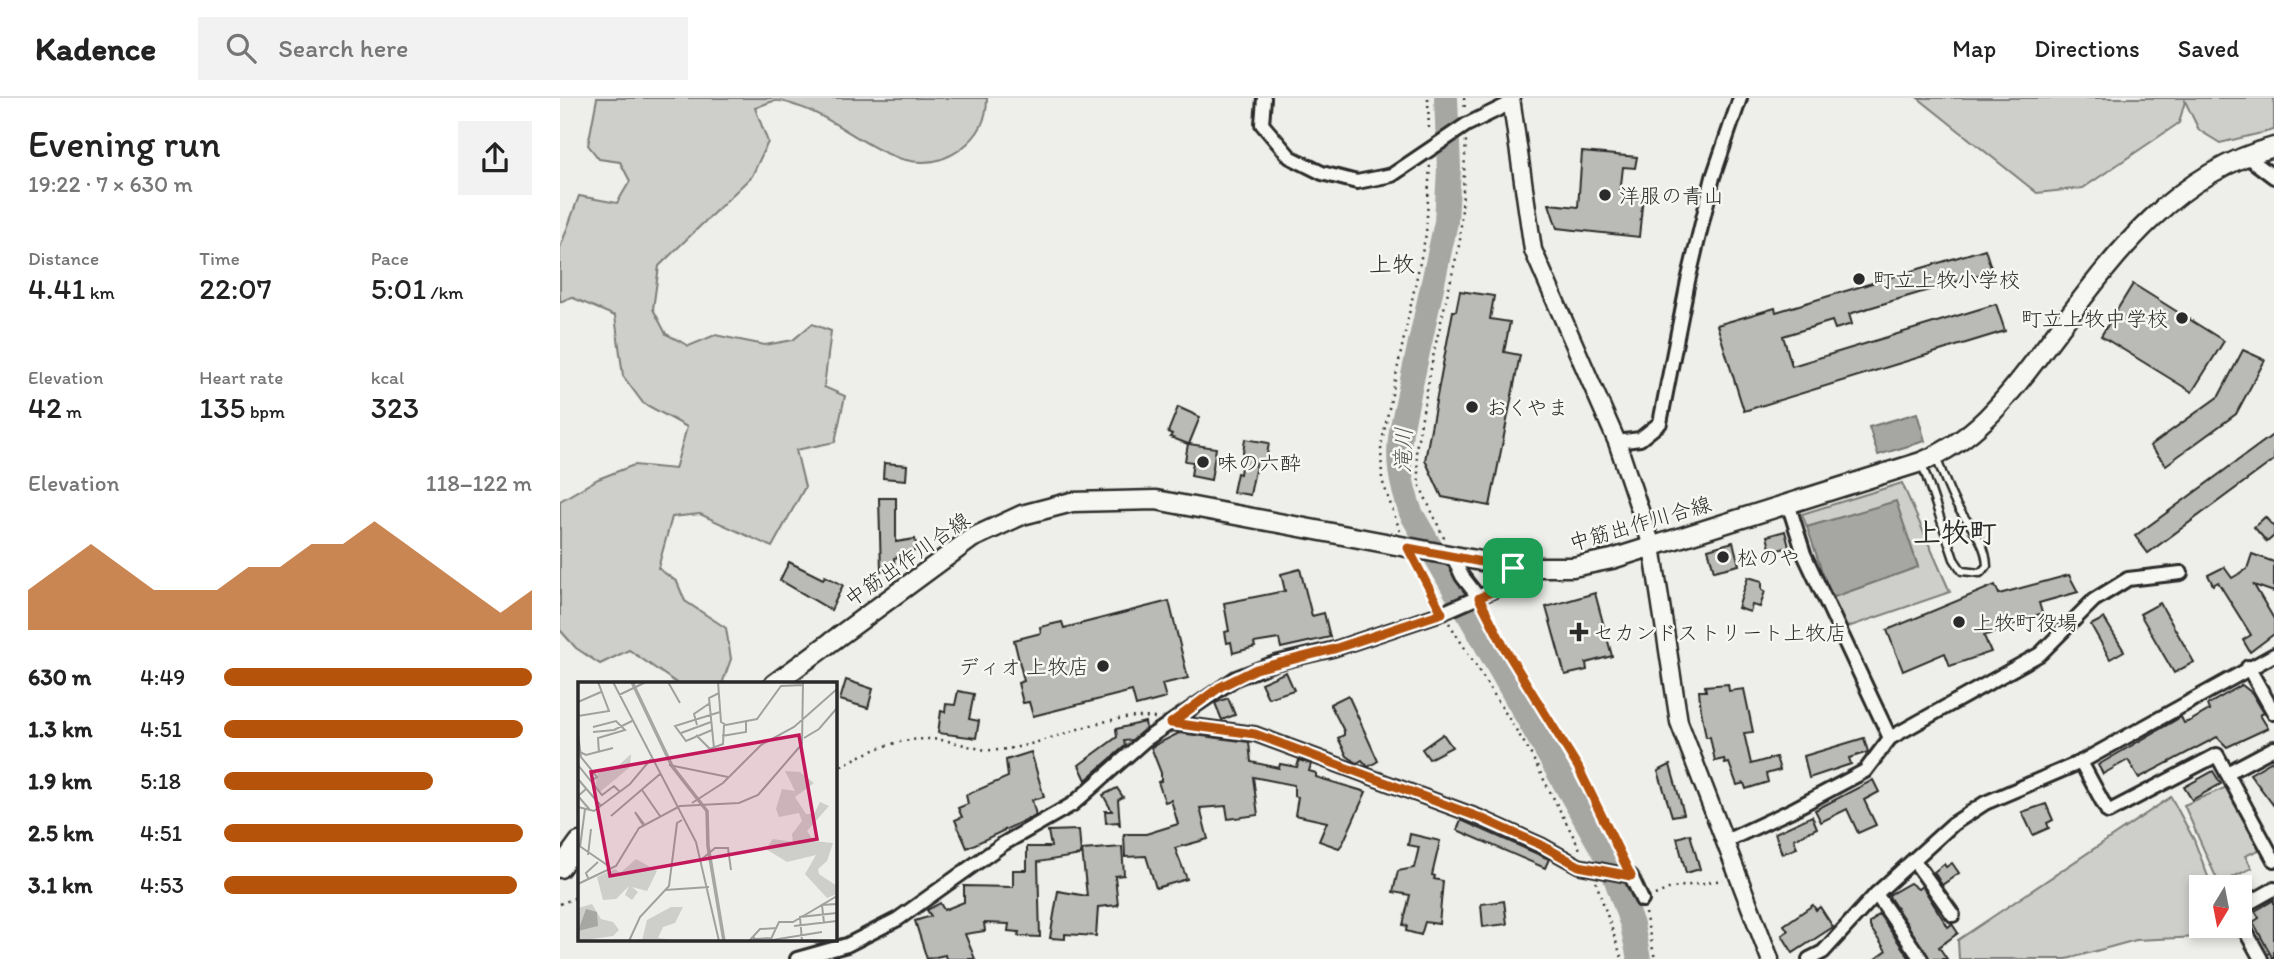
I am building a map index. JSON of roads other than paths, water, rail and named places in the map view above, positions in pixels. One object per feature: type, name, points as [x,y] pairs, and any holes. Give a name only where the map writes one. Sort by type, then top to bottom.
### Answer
[{"type":"main road","name":"中筋出作川合線","points":[[777,682],[972,538],[1022,514],[1072,502],[1156,500],[1513,568],[1573,567],[1652,546],[1928,458],[1968,437],[2003,403],[2128,242],[2163,205],[2208,172],[2274,147]]},
{"type":"main road","points":[[560,868],[578,843]]},
{"type":"street","points":[[1264,98],[1262,124],[1290,157],[1322,173],[1357,182],[1392,175],[1466,125],[1511,101],[1533,250],[1618,442],[1652,546],[1679,722],[1741,877],[1770,959]]},
{"type":"street","points":[[1618,442],[1640,439],[1660,424],[1688,281],[1713,177],[1740,98]]},
{"type":"street","points":[[2246,156],[2274,177]]},
{"type":"street","points":[[1788,503],[1804,554],[1889,738]]},
{"type":"street","points":[[1453,557],[1462,576],[1479,598]]},
{"type":"street","points":[[797,959],[847,946],[898,919],[1003,844],[1073,804],[1145,740],[1220,687],[1256,669],[1334,649],[1479,598],[1506,585],[1513,568]]},
{"type":"street","points":[[1726,841],[1865,771],[1889,738],[2040,654],[2094,600],[2128,579],[2181,573]]},
{"type":"street","points":[[1809,959],[1823,953],[1876,894],[1915,862],[1953,824],[1985,803],[2081,762],[2274,654]]},
{"type":"street","points":[[2248,667],[2274,713]]},
{"type":"street","points":[[1171,723],[1255,734],[1481,818],[1591,870],[1631,876],[1642,900]]},
{"type":"street","points":[[2227,773],[2274,748]]},
{"type":"street","points":[[2081,762],[2108,812],[2217,755],[2274,860]]},
{"type":"street","points":[[1915,862],[1953,915]]},
{"type":"street","points":[[2252,901],[2274,889]]},
{"type":"street","points":[[1876,894],[1921,959]]},
{"type":"street","points":[[2250,938],[2262,959]]},
{"type":"lane","points":[[1928,458],[1958,508],[1972,524],[1986,552],[1987,566],[1980,573],[1962,571],[1954,559],[1928,458]]},
{"type":"waterway","name":"滝川","points":[[1446,98],[1449,168],[1446,222],[1401,431],[1399,462],[1402,482],[1411,513],[1610,863],[1632,925],[1639,959]]},
{"type":"place","name":"洋服の青山","points":[[1605,195]]},
{"type":"place","name":"町立上牧小学校","points":[[1859,279]]},
{"type":"place","name":"町立上牧中学校","points":[[2182,318]]},
{"type":"place","name":"おくやま","points":[[1472,407]]},
{"type":"place","name":"味の六酔","points":[[1203,462]]},
{"type":"place","name":"松のや","points":[[1723,557]]},
{"type":"place","name":"上牧町役場","points":[[1959,622]]},
{"type":"place","name":"セカンドストリート上牧店","points":[[1579,632]]},
{"type":"place","name":"ディオ 上牧店","points":[[1103,666]]},
{"type":"district","name":"上牧","points":[[1392,264]]},
{"type":"district","name":"上牧町","points":[[1955,532]]}]
